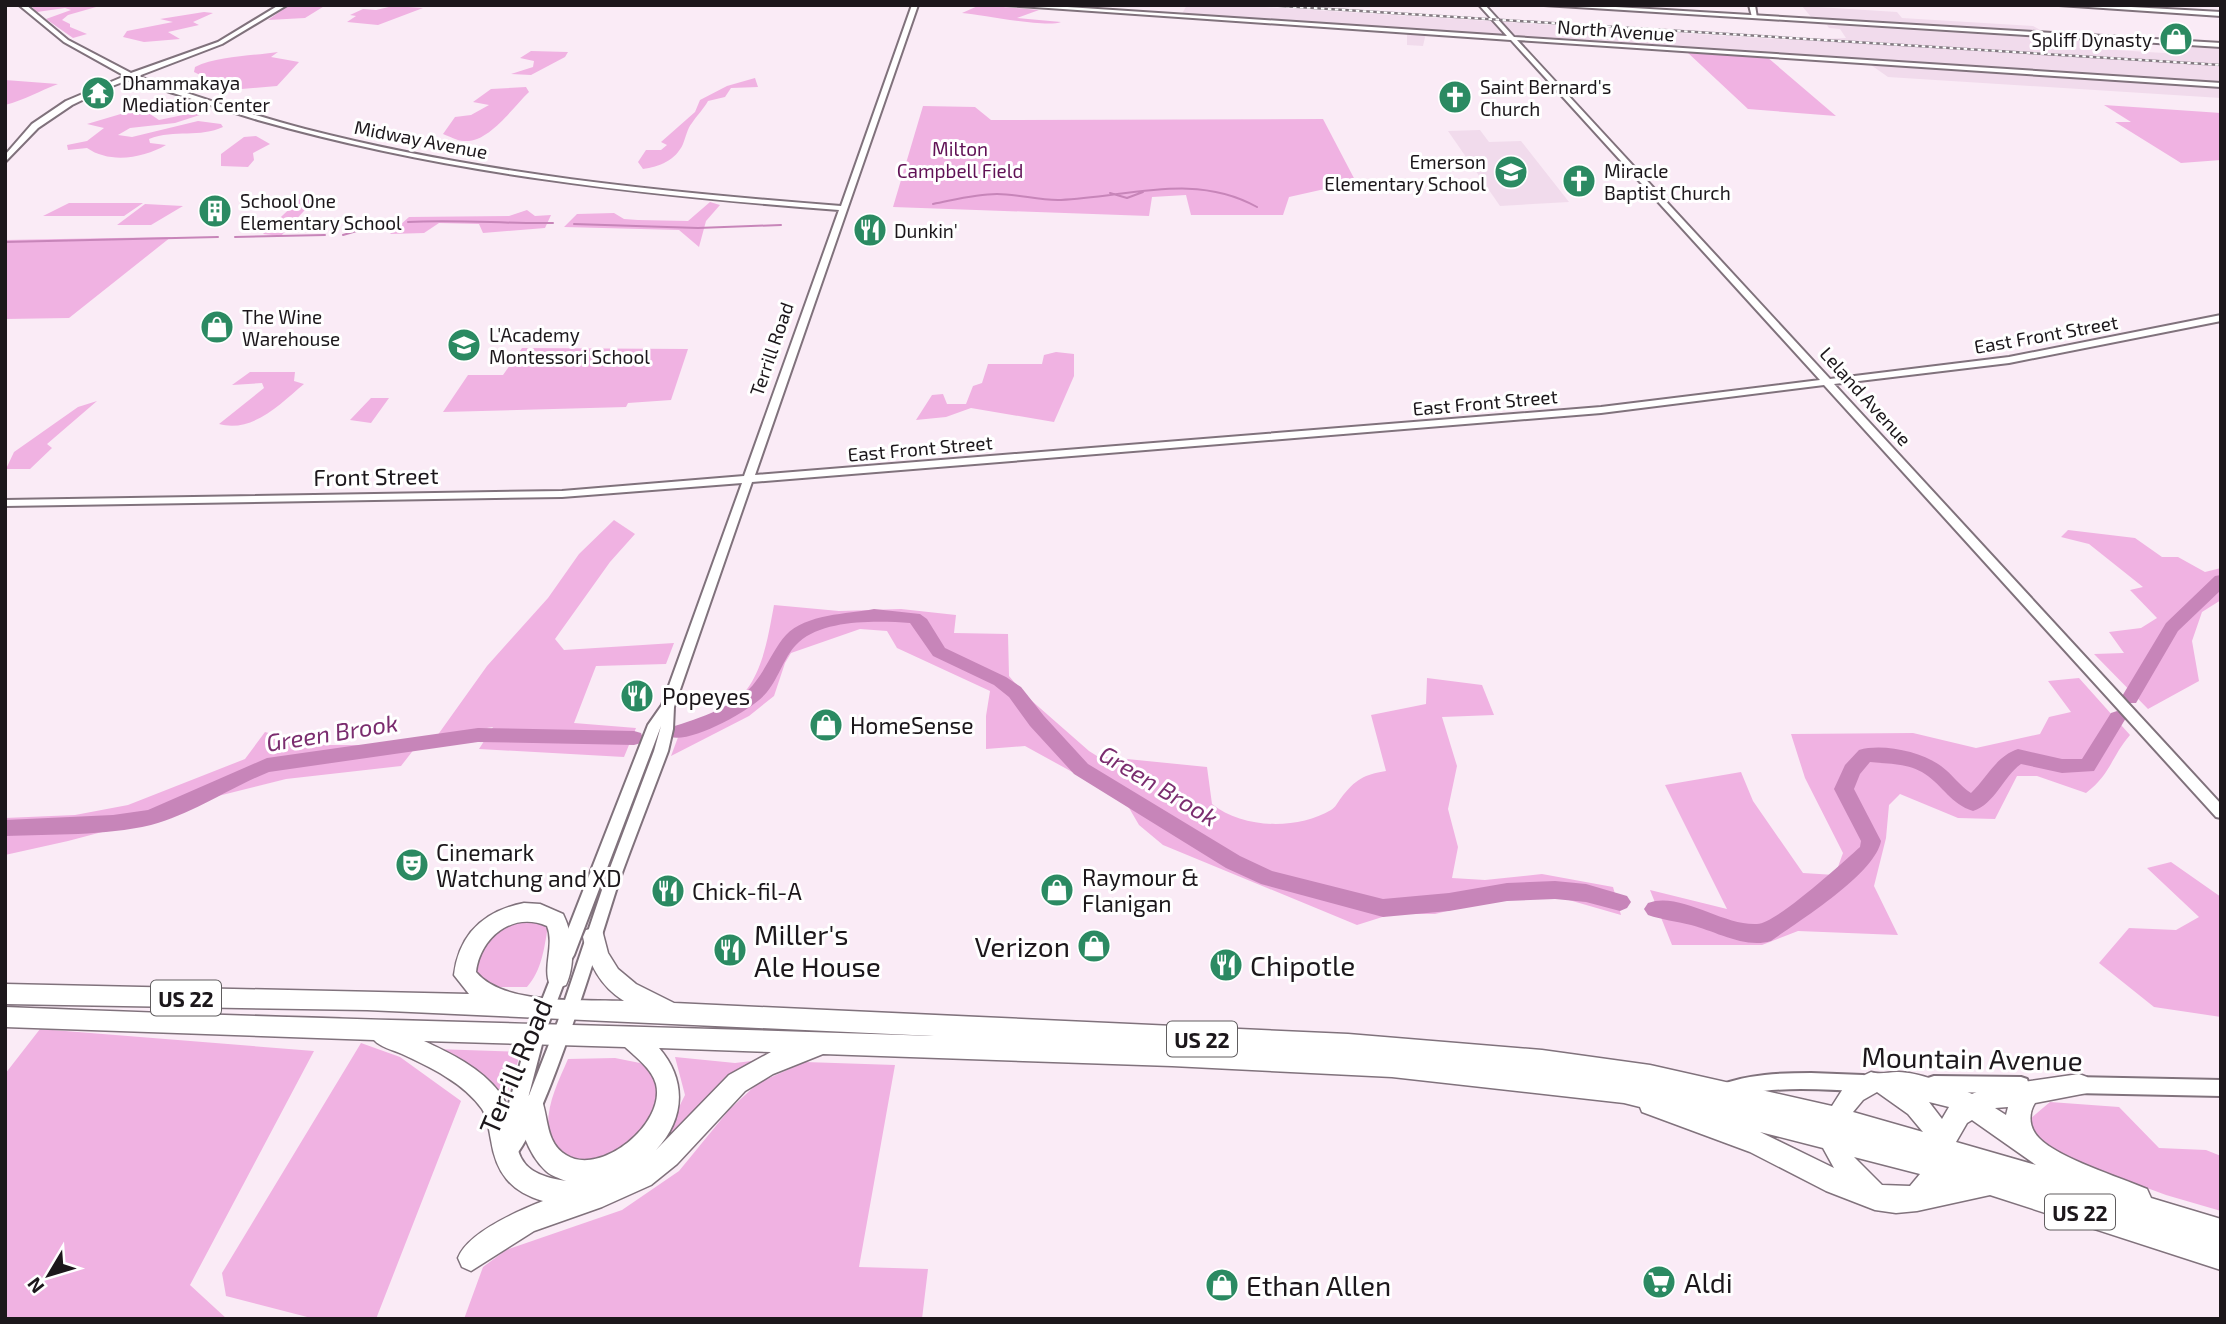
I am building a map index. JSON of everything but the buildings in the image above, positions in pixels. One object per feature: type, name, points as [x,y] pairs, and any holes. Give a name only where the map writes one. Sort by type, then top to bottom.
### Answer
[{"type":"highway","points":[[518,1006],[473,985],[464,975],[469,948],[492,922],[523,912],[555,919],[561,934],[558,978]]},
{"type":"highway","points":[[594,937],[598,958],[616,985],[676,1014]]},
{"type":"highway","name":"US 22","points":[[5,994],[367,1000],[518,1006],[1348,1045],[1494,1056],[1616,1070],[1725,1091],[1834,1128],[2221,1231]]},
{"type":"highway","name":"US 22","points":[[5,1017],[185,1025],[548,1033],[1392,1066],[1624,1092],[1834,1128]]},
{"type":"highway","points":[[364,1030],[423,1052],[485,1093],[500,1119],[506,1156],[522,1177],[541,1189],[558,1193],[603,1195]]},
{"type":"highway","points":[[532,1106],[537,1138],[542,1148],[549,1158],[566,1170],[592,1172],[608,1167],[638,1150],[661,1123],[669,1094],[660,1068],[652,1055],[631,1037]]},
{"type":"highway","points":[[471,1258],[505,1232],[532,1218],[603,1195],[642,1176],[660,1162],[719,1101],[747,1077],[779,1060],[822,1043]]},
{"type":"highway","points":[[1879,1197],[1848,1170],[1834,1128],[1848,1096],[1884,1083],[1949,1095],[1971,1106],[2029,1146],[2078,1175],[2221,1231]]},
{"type":"highway","points":[[1884,1083],[1912,1101],[1924,1113],[1932,1124],[1939,1156]]},
{"type":"highway","points":[[1917,1198],[1958,1115],[1988,1098],[2079,1085]]},
{"type":"highway","points":[[2029,1091],[2018,1106],[2017,1117],[2029,1146]]},
{"type":"highway","points":[[1624,1092],[1757,1143],[1850,1188],[1892,1201],[1993,1184]]},
{"type":"highway","name":"US 22","points":[[1939,1156],[1993,1184],[2221,1257]]},
{"type":"main road","name":"Midway Avenue","points":[[22,5],[66,41],[131,76]]},
{"type":"main road","points":[[5,160],[29,132],[54,112],[88,93],[220,43],[284,5]]},
{"type":"main road","points":[[1547,5],[2221,46]]},
{"type":"street","name":"Terrill Road","points":[[506,1156],[524,1126],[532,1106],[548,1033],[545,1008],[654,725],[668,706],[915,5]]},
{"type":"street","name":"North Avenue","points":[[1009,5],[2221,85]]},
{"type":"street","name":"Leland Avenue","points":[[1482,5],[2221,813]]},
{"type":"street","points":[[1752,5],[1755,17]]},
{"type":"street","points":[[2062,5],[2221,14]]},
{"type":"street","name":"Midway Avenue","points":[[131,76],[270,122],[343,141],[451,162],[637,190],[843,208]]},
{"type":"street","name":"East Front Street","points":[[748,479],[1601,410],[2009,360],[2221,318]]},
{"type":"street","name":"Front Street","points":[[5,503],[524,495],[748,479]]},
{"type":"street","name":"Terrill Road","points":[[506,1156],[509,1128],[548,1033],[569,1009],[662,748],[669,722],[668,706]]},
{"type":"street","name":"Mountain Avenue","points":[[1725,1091],[1752,1082],[1782,1080],[2221,1088]]},
{"type":"shaded area","points":[[1187,5],[1234,5],[1792,40],[1846,38],[1840,29],[1829,28],[1827,25],[2106,42],[2116,50],[2180,54],[2170,46],[2221,49],[2221,98],[1888,77],[1871,65],[1426,33],[1423,46],[1407,45],[1407,32],[1180,17]]},
{"type":"shaded area","points":[[1802,6],[1897,12],[1902,18],[2033,26],[2044,32],[1812,18]]},
{"type":"shaded area","name":"Emerson Elementary School","points":[[1480,130],[1489,142],[1521,141],[1569,202],[1500,206],[1448,131]]},
{"type":"green space","points":[[103,5],[68,15],[62,20],[70,24],[70,27],[87,34],[73,38],[46,19],[71,10],[65,8],[37,12],[32,7]]},
{"type":"green space","points":[[289,5],[326,5],[305,18],[268,20]]},
{"type":"green space","points":[[980,5],[1039,10],[1017,18],[1061,22],[1029,22],[962,13]]},
{"type":"green space","points":[[393,6],[423,8],[378,25],[347,22],[356,16],[350,15],[363,9],[376,10]]},
{"type":"green space","points":[[213,13],[193,22],[199,25],[168,32],[180,39],[144,42],[123,37],[127,31],[173,22],[160,19]]},
{"type":"green space","points":[[531,51],[568,52],[565,57],[531,75],[511,74],[533,67],[534,61],[520,58]]},
{"type":"green space","points":[[278,52],[271,57],[299,62],[277,86],[230,90],[213,86],[219,78],[194,72],[195,67],[204,63]]},
{"type":"green space","points":[[1687,52],[1767,57],[1836,116],[1748,109]]},
{"type":"green space","points":[[755,78],[758,87],[731,88],[725,97],[708,101],[690,125],[680,150],[661,164],[643,169],[638,162],[646,150],[661,150],[667,145],[661,142],[695,112],[700,100],[727,86]]},
{"type":"green space","points":[[5,80],[58,84],[5,105]]},
{"type":"green space","points":[[526,87],[529,92],[491,131],[473,140],[464,141],[443,134],[455,117],[471,115],[489,105],[473,102],[491,89]]},
{"type":"green space","points":[[2104,105],[2221,113],[2221,160],[2181,163],[2115,122],[2131,122]]},
{"type":"green space","name":"Milton Campbell Field","points":[[923,106],[975,107],[991,120],[1323,119],[1356,182],[1289,197],[1283,215],[1191,215],[1186,195],[1152,197],[1149,216],[893,207]]},
{"type":"green space","points":[[141,108],[159,120],[207,110],[209,112],[175,123],[130,128],[118,135],[132,137],[198,121],[221,124],[223,127],[149,139],[150,143],[166,145],[137,156],[116,158],[87,148],[68,150],[67,145],[87,141],[104,128],[87,124]]},
{"type":"green space","points":[[256,136],[270,144],[253,153],[254,160],[248,167],[221,166],[221,154],[244,137]]},
{"type":"green space","points":[[303,196],[314,200],[281,236],[263,234]]},
{"type":"green space","points":[[710,202],[720,205],[706,221],[699,247],[679,230],[564,227],[577,214],[614,213],[624,219],[688,221]]},
{"type":"green space","points":[[69,203],[143,203],[124,216],[43,216]]},
{"type":"green space","points":[[145,204],[183,206],[151,225],[117,225]]},
{"type":"green space","points":[[527,210],[535,216],[551,215],[545,228],[483,233],[479,224],[439,223],[424,233],[390,234],[409,217],[509,216]]},
{"type":"green space","points":[[171,237],[69,318],[5,319],[5,240]]},
{"type":"green space","points":[[522,348],[688,349],[671,400],[628,403],[626,407],[443,412],[468,375],[503,375]]},
{"type":"green space","points":[[1056,352],[1074,354],[1074,376],[1054,422],[971,408],[946,417],[916,420],[932,395],[943,394],[947,404],[966,404],[973,386],[982,383],[988,364],[1042,364],[1044,355]]},
{"type":"green space","points":[[250,372],[295,372],[294,381],[304,384],[276,408],[255,421],[231,426],[219,424],[264,388],[262,383],[232,385]]},
{"type":"green space","points":[[371,398],[389,398],[371,423],[350,420]]},
{"type":"green space","points":[[97,401],[47,444],[52,448],[30,469],[6,469],[14,452],[78,407]]},
{"type":"green space","points":[[614,520],[635,534],[610,562],[555,639],[564,650],[674,643],[666,664],[596,666],[574,723],[636,728],[624,757],[479,749],[493,727],[437,736],[487,666],[548,598],[579,554]]},
{"type":"green space","points":[[2068,530],[2135,538],[2162,557],[2178,557],[2205,572],[2221,568],[2221,600],[2202,612],[2192,641],[2199,681],[2148,709],[2094,654],[2124,653],[2109,632],[2141,628],[2157,618],[2130,590],[2143,587],[2089,544],[2061,537]]},
{"type":"green space","points":[[774,605],[839,611],[901,609],[956,615],[954,633],[1008,634],[1009,676],[1024,694],[1089,751],[1097,756],[1207,767],[1212,804],[1239,818],[1270,824],[1317,817],[1332,809],[1360,779],[1386,771],[1371,715],[1426,704],[1427,678],[1482,685],[1494,715],[1442,717],[1457,766],[1448,809],[1458,847],[1452,878],[1485,880],[1542,874],[1613,887],[1621,915],[1555,896],[1491,900],[1435,914],[1392,914],[1357,925],[1163,845],[1139,825],[1125,801],[1025,746],[986,749],[986,716],[990,691],[897,648],[887,631],[860,629],[791,653],[774,696],[749,716],[671,756],[683,724],[724,709],[746,690],[754,678],[765,649]]},
{"type":"green space","points":[[2079,678],[2130,735],[2101,779],[2086,793],[2037,776],[2017,776],[1995,819],[1958,818],[1900,794],[1889,805],[1886,838],[1874,886],[1898,935],[1798,931],[1762,945],[1672,945],[1650,890],[1727,909],[1665,785],[1741,772],[1753,801],[1803,873],[1835,875],[1843,853],[1805,778],[1791,734],[1913,733],[1976,748],[2040,734],[2049,717],[2071,712],[2048,681]]},
{"type":"green space","points":[[265,732],[314,745],[366,745],[422,739],[401,766],[286,779],[214,797],[174,813],[5,855],[5,818],[75,815],[128,805],[245,759]]},
{"type":"green space","points":[[2171,862],[2221,897],[2221,1017],[2154,1007],[2099,963],[2129,928],[2176,930],[2199,917],[2147,868]]},
{"type":"green space","points":[[535,919],[548,926],[539,966],[527,987],[487,987],[476,979],[473,951],[494,928]]},
{"type":"green space","points":[[40,1029],[314,1051],[190,1285],[227,1319],[5,1319],[5,1074]]},
{"type":"green space","points":[[361,1043],[400,1057],[461,1101],[376,1319],[315,1319],[226,1296],[222,1273]]},
{"type":"green space","points":[[435,1049],[521,1052],[504,1103]]},
{"type":"green space","points":[[675,1057],[735,1063],[760,1060],[640,1163],[668,1129],[685,1095]]},
{"type":"green space","points":[[615,1058],[640,1063],[655,1072],[659,1094],[655,1110],[646,1125],[632,1139],[615,1150],[597,1157],[580,1159],[565,1153],[553,1140],[548,1116],[568,1059]]},
{"type":"green space","points":[[805,1062],[895,1065],[859,1267],[928,1269],[922,1319],[464,1319],[483,1267],[506,1250],[622,1210],[679,1171],[729,1110],[758,1083]]},
{"type":"green space","points":[[2050,1102],[2119,1107],[2159,1148],[2206,1150],[2221,1156],[2221,1211],[2166,1195],[2050,1152],[2023,1125]]},
{"type":"waterway","points":[[1115,195],[1161,189],[1210,191],[1257,207]]},
{"type":"waterway","points":[[1115,195],[1127,198],[1143,192]]},
{"type":"waterway","points":[[1110,193],[1115,195]]},
{"type":"waterway","points":[[933,204],[989,194],[1061,200],[1115,195]]},
{"type":"waterway","points":[[408,222],[553,223]]},
{"type":"waterway","points":[[343,235],[384,223]]},
{"type":"waterway","points":[[574,224],[698,228],[781,225]]},
{"type":"waterway","points":[[235,237],[325,235]]},
{"type":"waterway","points":[[5,242],[218,237]]},
{"type":"waterway","name":"Green Brook","points":[[2130,698],[2172,627],[2221,580]]},
{"type":"waterway","name":"Green Brook","points":[[678,732],[689,730],[748,701],[761,688],[793,638],[820,624],[874,615],[914,618],[921,623],[939,652],[1000,681],[1015,692],[1037,721],[1081,769],[1233,862],[1268,878],[1383,908],[1449,902],[1507,892],[1555,890],[1586,893],[1620,902]]},
{"type":"waterway","name":"Green Brook","points":[[1655,909],[1689,915],[1742,932],[1763,934],[1817,898],[1869,851],[1871,841],[1844,789],[1852,770],[1866,755],[1895,757],[1923,764],[1939,775],[1958,795],[1973,803],[1989,788],[2003,767],[2018,756],[2062,766],[2087,766],[2117,718]]},
{"type":"waterway","name":"Green Brook","points":[[5,828],[113,823],[150,817],[205,795],[234,778],[267,765],[478,735],[634,738]]},
{"type":"railway","points":[[1265,5],[2221,65]]},
{"type":"place","name":"Spliff Dynasty","points":[[2176,39]]},
{"type":"place","name":"Dhammakaya Mediation Center","points":[[98,93]]},
{"type":"place","name":"Saint Bernard's Church","points":[[1455,97]]},
{"type":"place","name":"Emerson Elementary School","points":[[1511,172]]},
{"type":"place","name":"Miracle Baptist Church","points":[[1579,181]]},
{"type":"place","name":"School One Elementary School","points":[[215,211]]},
{"type":"place","name":"Dunkin'","points":[[870,230]]},
{"type":"place","name":"The Wine Warehouse","points":[[217,327]]},
{"type":"place","name":"L'Academy Montessori School","points":[[464,345]]},
{"type":"place","name":"Popeyes","points":[[637,696]]},
{"type":"place","name":"HomeSense","points":[[826,725]]},
{"type":"place","name":"Cinemark Watchung and XD","points":[[412,865]]},
{"type":"place","name":"Raymour & Flanigan","points":[[1057,890]]},
{"type":"place","name":"Chick-fil-A","points":[[668,891]]},
{"type":"place","name":"Verizon","points":[[1094,946]]},
{"type":"place","name":"Miller's Ale House","points":[[730,950]]},
{"type":"place","name":"Chipotle","points":[[1226,965]]},
{"type":"place","name":"Aldi","points":[[1659,1282]]},
{"type":"place","name":"Ethan Allen","points":[[1222,1285]]}]
